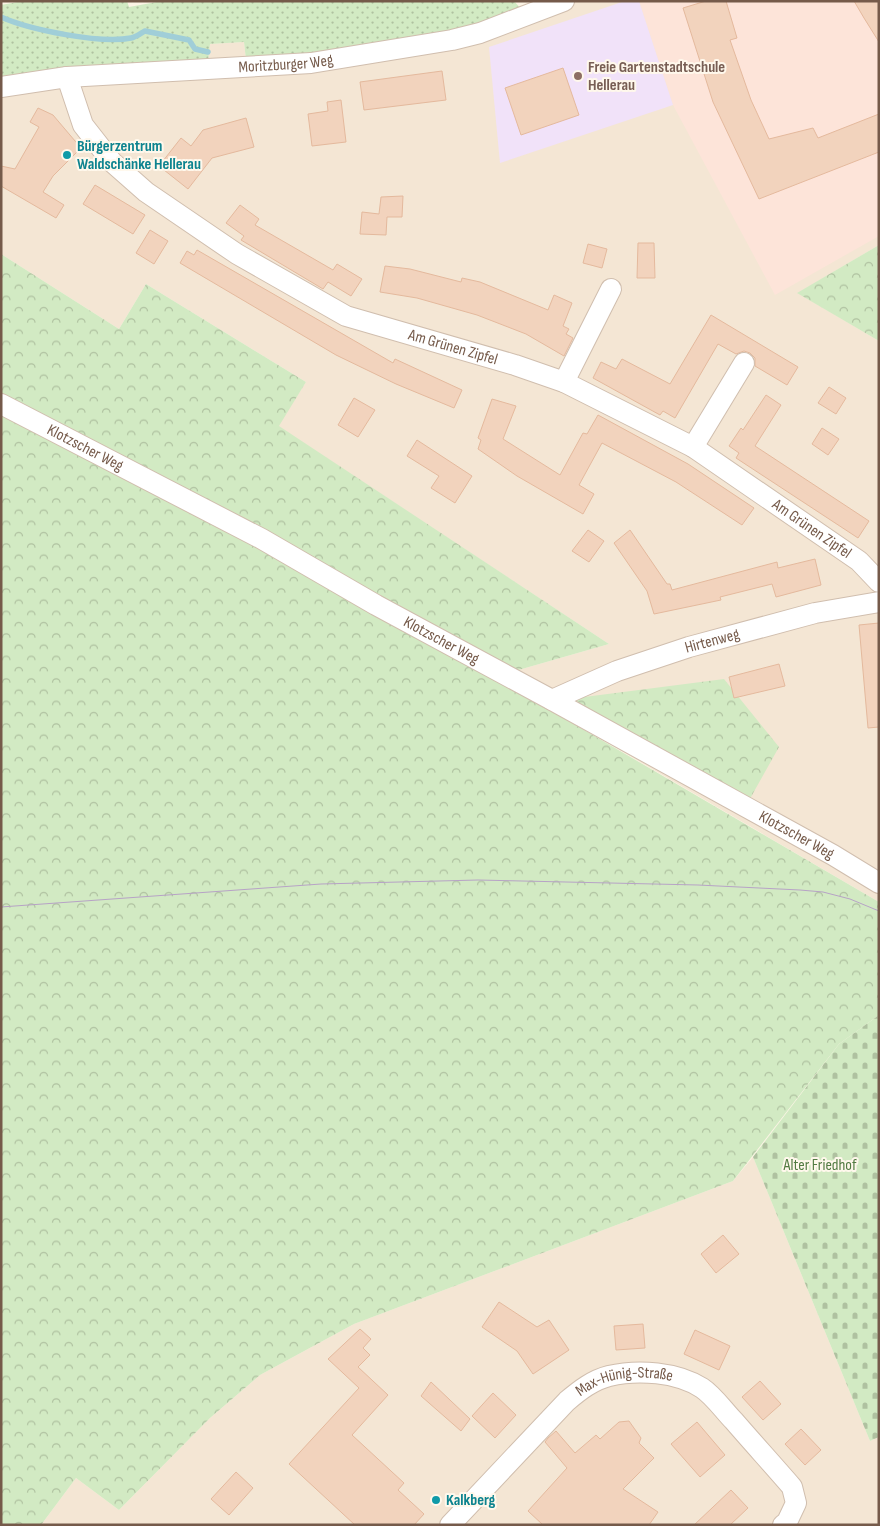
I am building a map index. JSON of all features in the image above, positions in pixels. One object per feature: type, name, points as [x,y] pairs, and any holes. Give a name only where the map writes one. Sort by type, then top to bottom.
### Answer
[{"type":"street","name":"Moritzburger Weg","points":[[1,87],[67,77],[321,61],[452,40],[480,33],[564,1]]},
{"type":"street","name":"Am Grünen Zipfel","points":[[67,77],[83,125],[112,162],[146,192],[237,254],[346,316],[515,365],[564,382],[693,448],[859,562],[879,582]]},
{"type":"street","points":[[564,382],[611,289]]},
{"type":"street","points":[[693,448],[744,363]]},
{"type":"street","name":"Klotzscher Weg","points":[[1,404],[262,539],[376,605],[833,855],[879,883]]},
{"type":"street","name":"Hirtenweg","points":[[552,700],[616,671],[689,647],[815,613],[879,602]]},
{"type":"street","name":"Max-Hünig-Straße","points":[[450,1525],[567,1401],[586,1386],[609,1376],[636,1373],[659,1374],[682,1379],[702,1389],[792,1486],[796,1503],[788,1522],[783,1525]]},
{"type":"shaded area","points":[[545,1],[879,1],[879,245],[798,293],[879,341],[879,902],[507,684],[515,671],[609,644],[278,426],[306,382],[146,284],[119,329],[1,254],[1,77],[66,69],[208,61],[210,44],[244,42],[246,60],[475,28]]},
{"type":"shaded area","name":"Freie Gartenstadtschule Hellerau","points":[[625,1],[639,1],[673,105],[500,163],[489,47]]},
{"type":"shaded area","points":[[639,1],[879,1],[879,236],[775,295],[673,105]]},
{"type":"shaded area","points":[[753,1157],[870,1441],[879,1437],[879,1525],[41,1525],[76,1478],[119,1510],[210,1418],[260,1375],[354,1324],[733,1181]]},
{"type":"green space","points":[[23,1],[127,1],[129,7],[162,1],[514,1],[522,10],[475,28],[306,57],[246,60],[244,42],[210,44],[208,62],[66,69],[1,77],[1,5]]},
{"type":"green space","points":[[879,245],[879,341],[797,293]]},
{"type":"green space","points":[[1,254],[119,329],[146,284],[306,382],[279,426],[609,644],[515,671],[507,685],[879,902],[879,1015],[839,1044],[733,1181],[354,1324],[260,1375],[210,1418],[119,1510],[76,1478],[41,1525],[1,1525]]},
{"type":"green space","points":[[724,679],[779,747],[747,804],[561,700]]},
{"type":"green space","name":"Alter Friedhof","points":[[879,1015],[879,1437],[870,1441],[753,1157],[839,1044]]},
{"type":"building","points":[[706,1],[726,1],[737,38],[730,40],[751,100],[769,139],[813,128],[818,138],[879,114],[879,152],[759,199],[713,102],[683,8]]},
{"type":"building","points":[[854,1],[879,1],[879,42],[864,18]]},
{"type":"building","name":"Freie Gartenstadtschule Hellerau","points":[[563,68],[579,115],[521,135],[505,88]]},
{"type":"building","points":[[442,71],[446,100],[364,110],[360,82]]},
{"type":"building","points":[[341,100],[346,142],[312,146],[308,114],[328,111],[327,102]]},
{"type":"building","name":"Bürgerzentrum Waldschänke Hellerau","points":[[38,108],[53,115],[81,148],[53,176],[43,192],[64,205],[56,218],[1,186],[1,166],[15,169],[39,127],[30,122]]},
{"type":"building","points":[[246,118],[254,147],[212,158],[188,189],[159,166],[181,138],[191,146],[203,130]]},
{"type":"building","points":[[95,185],[145,215],[133,234],[83,204]]},
{"type":"building","points":[[403,196],[402,217],[387,217],[386,235],[360,234],[362,212],[379,214],[381,197]]},
{"type":"building","points":[[240,205],[259,219],[255,225],[333,270],[337,264],[362,279],[351,296],[328,282],[323,289],[241,240],[244,236],[226,223]]},
{"type":"building","points":[[150,230],[168,241],[154,264],[136,253]]},
{"type":"building","points":[[638,243],[654,243],[655,278],[637,278]]},
{"type":"building","points":[[588,244],[607,249],[602,268],[583,263]]},
{"type":"building","points":[[197,250],[393,363],[395,359],[462,390],[454,408],[396,384],[336,355],[180,263],[187,251],[194,255]]},
{"type":"building","points":[[385,266],[410,269],[461,282],[462,278],[480,282],[548,310],[554,295],[572,303],[563,326],[569,329],[566,334],[573,338],[564,356],[526,334],[477,315],[417,298],[380,292]]},
{"type":"building","points":[[711,315],[798,367],[787,385],[755,366],[755,358],[750,353],[744,351],[736,354],[718,344],[675,418],[663,411],[660,415],[593,378],[601,362],[616,369],[622,359],[670,384]]},
{"type":"building","points":[[829,387],[846,398],[836,414],[818,403]]},
{"type":"building","points":[[766,395],[781,405],[755,446],[869,521],[858,538],[736,458],[739,453],[729,446],[741,428],[743,430]]},
{"type":"building","points":[[354,398],[375,410],[358,437],[338,425]]},
{"type":"building","points":[[492,399],[516,406],[503,439],[560,475],[583,433],[587,434],[598,415],[688,464],[754,508],[742,525],[676,482],[602,443],[579,485],[594,494],[583,514],[517,476],[478,449],[481,440],[478,438]]},
{"type":"building","points":[[822,428],[839,439],[828,455],[812,444]]},
{"type":"building","points":[[417,440],[472,476],[455,503],[431,488],[439,476],[407,456]]},
{"type":"building","points":[[588,530],[604,541],[589,562],[572,551]]},
{"type":"building","points":[[630,530],[667,584],[670,584],[672,590],[777,562],[778,568],[815,559],[821,585],[776,597],[772,584],[720,597],[721,600],[654,614],[647,591],[614,543]]},
{"type":"building","points":[[879,623],[879,727],[868,728],[859,625]]},
{"type":"building","points":[[779,664],[785,686],[734,698],[729,677]]},
{"type":"building","points":[[723,1235],[739,1254],[716,1273],[701,1254]]},
{"type":"building","points":[[499,1302],[537,1327],[549,1320],[569,1350],[533,1374],[517,1351],[482,1327]]},
{"type":"building","points":[[643,1324],[645,1348],[616,1350],[614,1326]]},
{"type":"building","points":[[360,1329],[371,1339],[363,1348],[370,1355],[358,1367],[388,1395],[352,1435],[404,1483],[398,1490],[424,1514],[414,1525],[355,1525],[289,1464],[359,1388],[328,1359]]},
{"type":"building","points":[[695,1330],[730,1346],[719,1370],[684,1354]]},
{"type":"building","points":[[760,1381],[781,1404],[763,1420],[742,1397]]},
{"type":"building","points":[[431,1382],[470,1419],[461,1431],[421,1396]]},
{"type":"building","points":[[493,1393],[516,1415],[495,1438],[472,1416]]},
{"type":"building","points":[[629,1421],[641,1438],[639,1443],[654,1458],[623,1489],[658,1512],[649,1525],[543,1525],[528,1511],[567,1468],[545,1442],[548,1438],[556,1431],[575,1453],[596,1435],[600,1439],[619,1422]]},
{"type":"building","points":[[697,1422],[725,1455],[700,1477],[671,1444]]},
{"type":"building","points":[[801,1429],[821,1450],[805,1465],[785,1444]]},
{"type":"building","points":[[236,1472],[253,1488],[229,1515],[211,1499]]},
{"type":"building","points":[[731,1490],[748,1508],[730,1525],[694,1525]]},
{"type":"waterway","points":[[1,17],[47,31],[102,39],[131,38],[145,31],[189,40],[195,49],[208,52]]},
{"type":"tram line","points":[[1,907],[321,884],[478,880],[698,885],[800,890],[823,892],[850,899],[879,911]]},
{"type":"place","name":"Freie Gartenstadtschule Hellerau","points":[[578,76]]},
{"type":"place","name":"Bürgerzentrum Waldschänke Hellerau","points":[[67,155]]},
{"type":"place","name":"Kalkberg","points":[[436,1500]]}]
